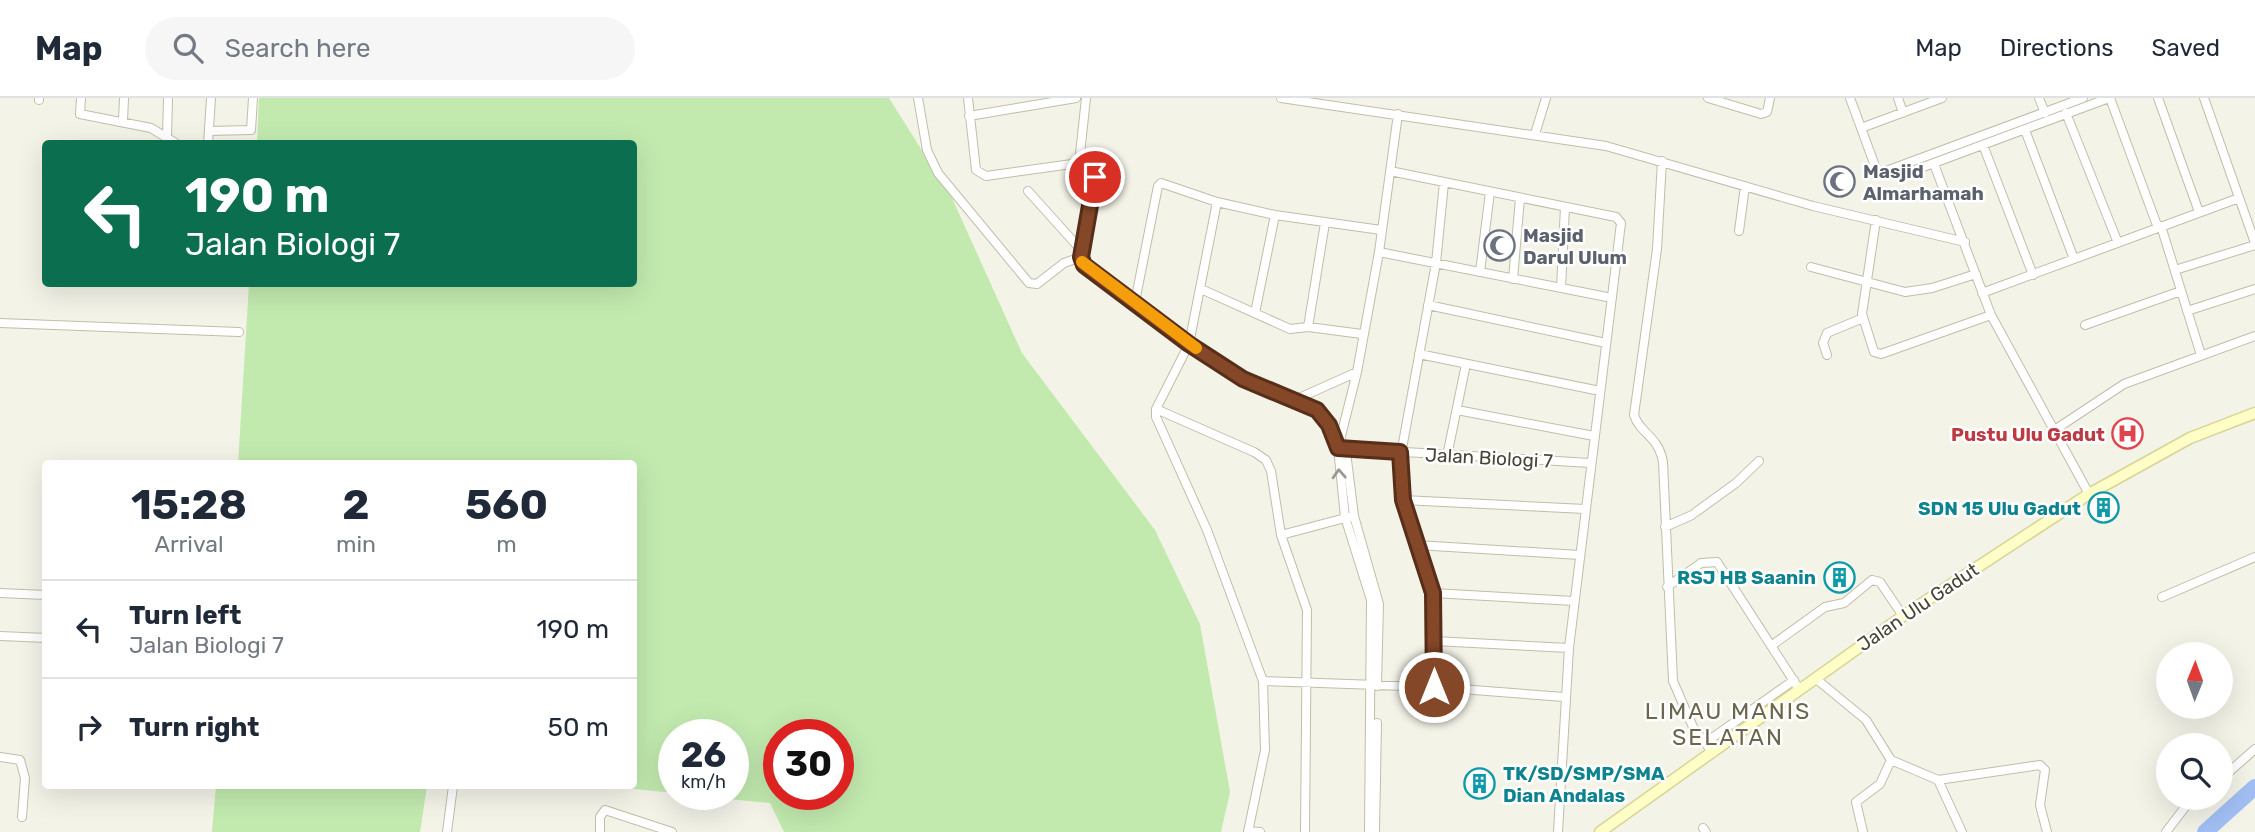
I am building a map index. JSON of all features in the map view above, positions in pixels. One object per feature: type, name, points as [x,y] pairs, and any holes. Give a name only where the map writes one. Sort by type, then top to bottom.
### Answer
[{"type":"street","points":[[81,98],[80,114],[151,128],[172,140]]},
{"type":"street","points":[[123,121],[124,98]]},
{"type":"street","points":[[167,136],[168,98]]},
{"type":"street","points":[[208,140],[211,98]]},
{"type":"street","points":[[209,131],[251,130],[253,98]]},
{"type":"street","points":[[918,98],[927,150],[938,173],[1030,283],[1037,284],[1059,266],[1082,254]]},
{"type":"street","points":[[968,98],[976,170],[982,176],[1079,163],[1094,172],[1082,254],[1084,265],[1189,344],[1243,379],[1297,399],[1317,410],[1342,448]]},
{"type":"street","points":[[969,116],[1049,100],[1076,98]]},
{"type":"street","points":[[1079,163],[1086,98]]},
{"type":"street","points":[[1281,98],[1606,146],[1745,186],[1965,242]]},
{"type":"street","points":[[1535,134],[1546,98]]},
{"type":"street","points":[[1708,98],[1761,114],[1767,112],[1770,98]]},
{"type":"street","points":[[1850,98],[1878,174]]},
{"type":"street","points":[[1898,98],[1903,113]]},
{"type":"street","points":[[1861,128],[1941,98]]},
{"type":"street","points":[[2039,98],[2045,113]]},
{"type":"street","points":[[1866,177],[1888,172],[2083,98]]},
{"type":"street","points":[[1888,172],[1901,175],[2110,98],[2175,270],[2201,355]]},
{"type":"street","points":[[2158,98],[2199,212]]},
{"type":"street","points":[[2175,270],[2255,244],[2204,98]]},
{"type":"street","points":[[2066,113],[2118,243]]},
{"type":"street","points":[[1369,832],[1379,604],[1349,517],[1342,448],[1379,251],[1398,114]]},
{"type":"street","points":[[2025,130],[2074,259]]},
{"type":"street","points":[[1983,145],[2033,275]]},
{"type":"street","points":[[1662,161],[1657,249],[1634,415],[1639,425],[1659,447],[1672,681],[1687,714],[1713,753]]},
{"type":"street","points":[[1934,164],[1992,315],[2089,494]]},
{"type":"street","points":[[1390,171],[1616,217],[1621,223],[1569,648],[1558,832]]},
{"type":"street","points":[[1434,687],[1433,593],[1403,500],[1400,452],[1436,263],[1444,183]]},
{"type":"street","points":[[1135,302],[1160,184],[1217,202],[1275,215],[1381,230]]},
{"type":"street","points":[[1739,231],[1745,186]]},
{"type":"street","points":[[1028,191],[1082,254]]},
{"type":"street","points":[[1480,272],[1490,192]]},
{"type":"street","points":[[1513,279],[1520,198]]},
{"type":"street","points":[[1982,293],[2239,198]]},
{"type":"street","points":[[1217,202],[1189,344],[1156,409],[1156,421],[1207,530],[1263,681],[1265,750],[1248,832],[1260,832]]},
{"type":"street","points":[[1561,288],[1565,207]]},
{"type":"street","points":[[1255,313],[1275,215]]},
{"type":"street","points":[[1876,220],[1865,282],[1863,318],[1874,352],[1881,354],[1992,315]]},
{"type":"street","points":[[1308,327],[1325,223]]},
{"type":"street","points":[[1379,251],[1612,298]]},
{"type":"street","points":[[1811,267],[1905,292],[1932,288],[1976,274]]},
{"type":"street","points":[[1201,289],[1290,329],[1308,327],[1362,334]]},
{"type":"street","points":[[2187,311],[2255,289]]},
{"type":"street","points":[[2085,325],[2181,291]]},
{"type":"street","points":[[1429,305],[1606,344]]},
{"type":"street","points":[[1827,355],[1823,343],[1826,333],[1863,318]]},
{"type":"street","points":[[0,323],[239,331]]},
{"type":"street","points":[[2053,431],[2116,388],[2255,336]]},
{"type":"street","points":[[1419,354],[1600,391]]},
{"type":"street","points":[[1447,456],[1466,364]]},
{"type":"street","points":[[1297,399],[1357,372]]},
{"type":"street","points":[[1156,409],[1254,452],[1266,460],[1271,471],[1281,535],[1307,610],[1305,832]]},
{"type":"street","points":[[1457,410],[1594,436]]},
{"type":"street","name":"Jalan Ulu Gadut","points":[[1600,832],[1713,753],[1797,685],[1815,678],[1903,616],[2089,494],[2190,438],[2255,413]]},
{"type":"street","name":"Jalan Biologi 7","points":[[1342,448],[1590,463]]},
{"type":"street","points":[[1665,527],[1694,514],[1736,483],[1759,461]]},
{"type":"street","points":[[1403,500],[1585,509]]},
{"type":"street","points":[[1281,535],[1349,517]]},
{"type":"street","points":[[1417,545],[1579,555]]},
{"type":"street","points":[[2162,597],[2255,557]]},
{"type":"street","points":[[1667,587],[1701,563],[1717,562],[1797,685],[1705,743]]},
{"type":"street","points":[[1770,646],[1825,607],[1844,603],[1872,580],[1880,582],[1903,616]]},
{"type":"street","points":[[0,593],[42,595]]},
{"type":"street","points":[[1433,593],[1574,601]]},
{"type":"street","points":[[0,636],[42,638]]},
{"type":"street","points":[[1434,642],[1569,648]]},
{"type":"street","points":[[1815,678],[1866,720],[1891,760],[1938,780],[2040,765],[2045,770],[2040,805],[2047,832]]},
{"type":"street","points":[[1263,681],[1434,687],[1564,697]]},
{"type":"street","points":[[1375,685],[1375,832]]},
{"type":"street","points":[[2233,768],[2255,748]]},
{"type":"street","points":[[0,757],[20,760],[24,768],[22,817]]},
{"type":"street","points":[[1863,832],[1856,802],[1880,784],[1891,760]]},
{"type":"street","points":[[1938,780],[1962,832]]},
{"type":"street","points":[[447,832],[453,789]]},
{"type":"street","points":[[600,832],[600,817],[606,810],[672,832]]},
{"type":"street","points":[[2166,832],[2183,810]]},
{"type":"green space","points":[[259,98],[889,98],[952,198],[1022,353],[1155,530],[1200,624],[1230,792],[1221,832],[784,832],[773,810],[854,810],[854,719],[763,719],[763,802],[749,801],[749,719],[658,719],[658,791],[635,789],[637,789],[637,460],[238,460],[249,287],[637,287],[637,140],[257,140]]},
{"type":"green space","points":[[216,789],[427,789],[420,832],[212,832]]},
{"type":"waterway","points":[[2205,832],[2255,787]]},
{"type":"slow traffic","points":[[1082,262],[1196,348]]},
{"type":"place","name":"Masjid Almarhamah","points":[[1840,182]]},
{"type":"place","name":"Masjid Darul Ulum","points":[[1500,246]]},
{"type":"place","name":"Pustu Ulu Gadut","points":[[2128,434]]},
{"type":"place","name":"SDN 15 Ulu Gadut","points":[[2104,508]]},
{"type":"place","name":"RSJ HB Saanin","points":[[1839,577]]},
{"type":"place","name":"TK/SD/SMP/SMA Dian Andalas","points":[[1480,784]]},
{"type":"district","name":"LIMAU MANIS SELATAN","points":[[1728,724]]},
{"type":"route","points":[[1095,177],[1081,257],[1084,265],[1189,344],[1243,379],[1297,399],[1317,410],[1329,425],[1338,448],[1400,452],[1403,500],[1433,593],[1434,687]]}]
